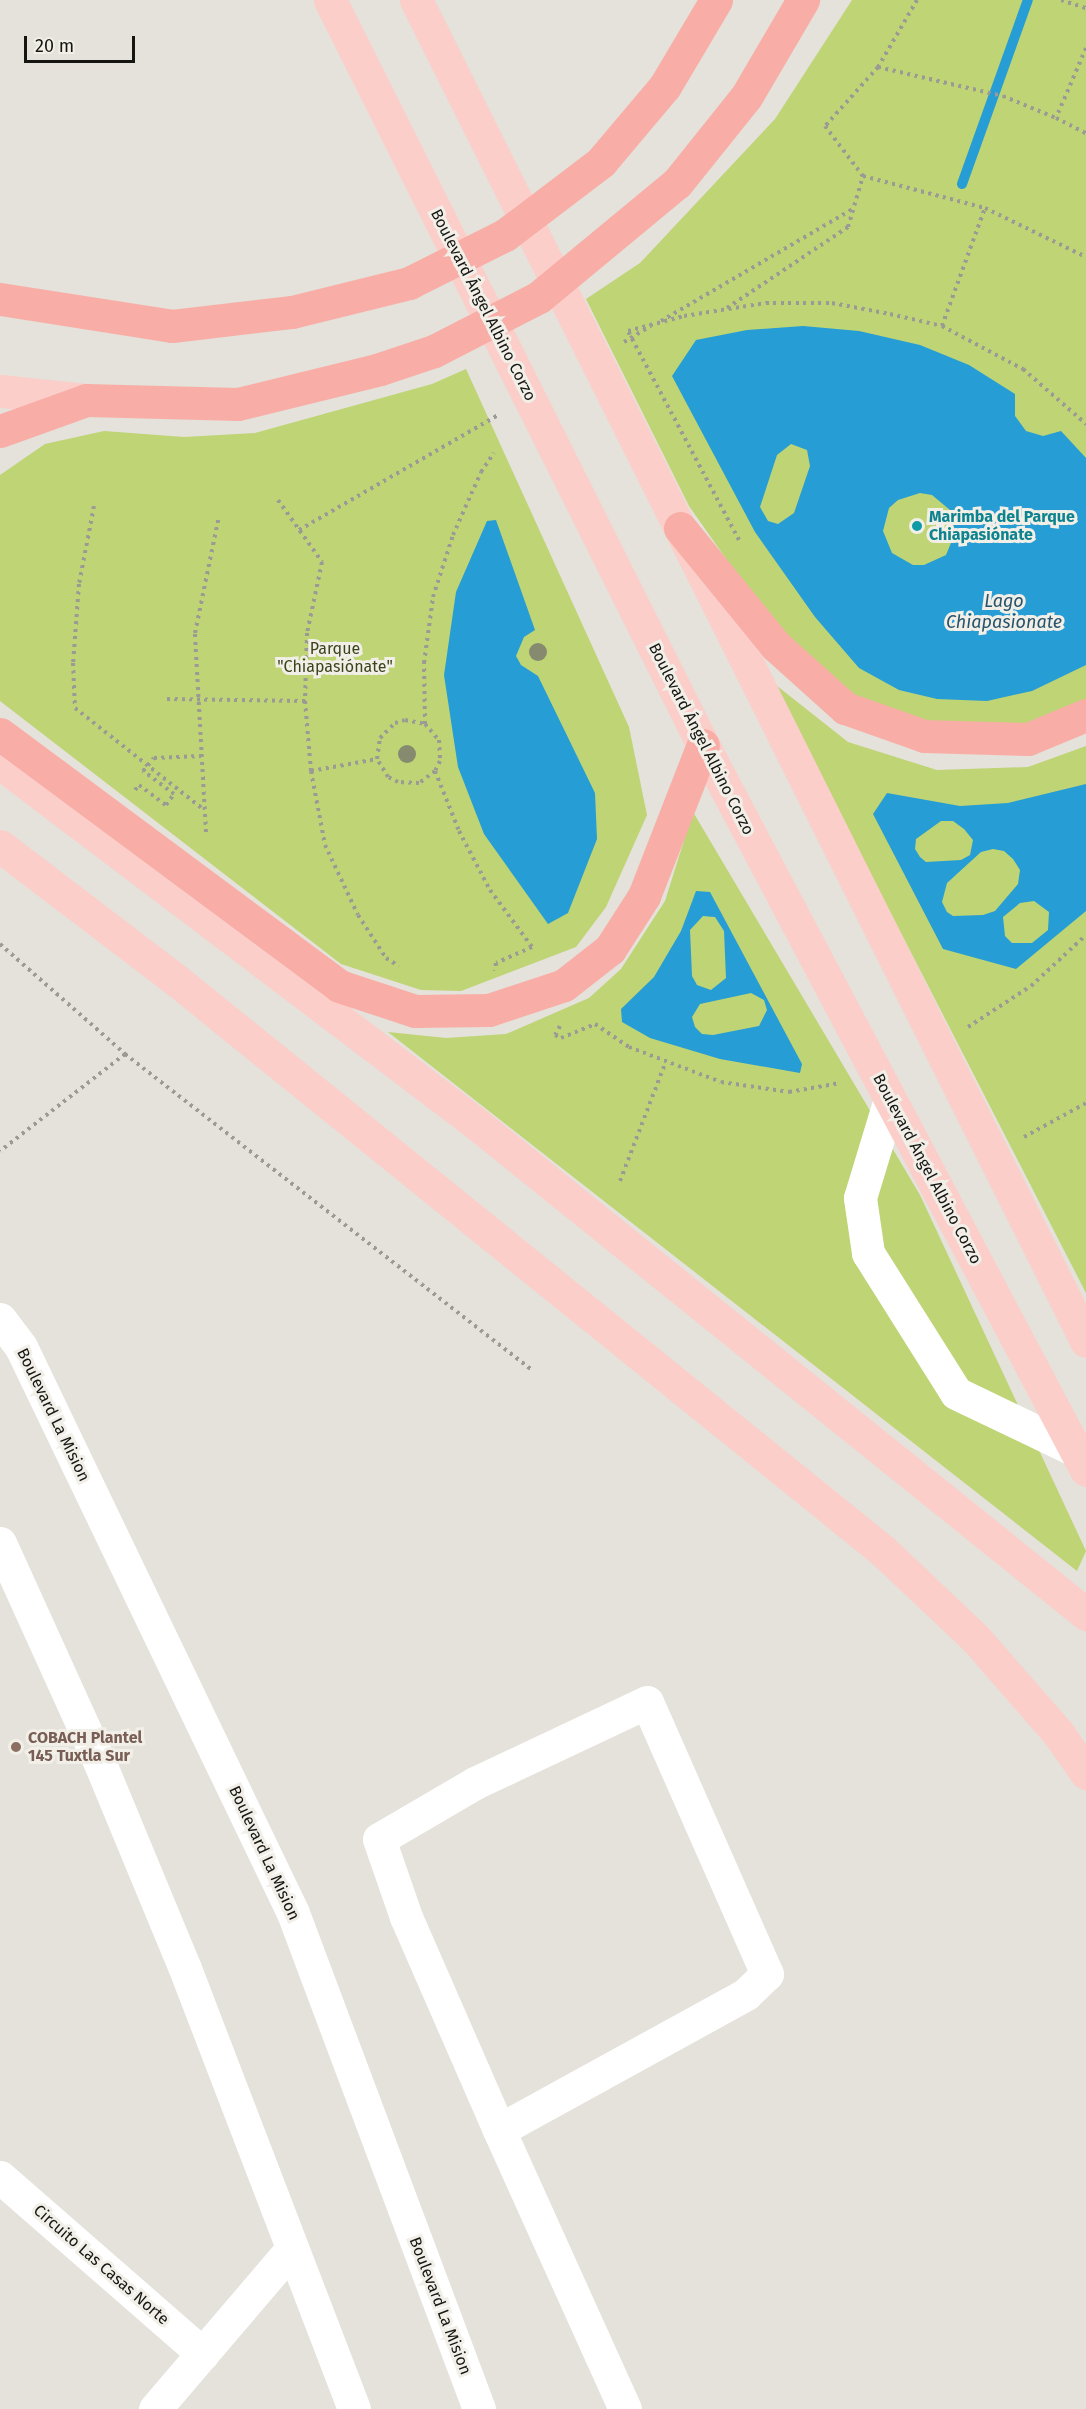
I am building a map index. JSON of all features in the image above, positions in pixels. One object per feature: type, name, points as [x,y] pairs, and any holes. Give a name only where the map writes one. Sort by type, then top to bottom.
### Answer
[{"type":"highway","points":[[0,299],[172,326],[292,312],[409,284],[504,235],[601,162],[665,86],[717,0]]},
{"type":"highway","points":[[0,431],[86,400],[238,404],[380,369],[434,351],[539,297],[655,204],[677,183],[746,97],[803,3]]},
{"type":"highway","points":[[680,528],[776,646],[845,708],[924,736],[1028,739],[1086,715]]},
{"type":"highway","points":[[0,734],[339,986],[415,1011],[489,1010],[564,985],[610,949],[644,896],[703,745]]},
{"type":"main road","name":"Boulevard Ángel Albino Corzo","points":[[330,0],[703,745],[1081,1460]]},
{"type":"main road","points":[[416,0],[1086,1341]]},
{"type":"main road","points":[[0,391],[86,400]]},
{"type":"main road","points":[[0,763],[473,1120],[1086,1614]]},
{"type":"main road","points":[[0,846],[176,980],[882,1550],[976,1639],[1058,1733],[1086,1773]]},
{"type":"street","points":[[890,1099],[860,1198],[868,1253],[956,1393],[1081,1460]]},
{"type":"street","name":"Boulevard La Mision","points":[[0,1319],[21,1347],[293,1913],[479,2409]]},
{"type":"street","points":[[0,1543],[104,1771],[184,1966],[290,2251],[354,2409]]},
{"type":"street","points":[[499,2130],[746,1994],[767,1974],[647,1702],[475,1783],[379,1839],[406,1917],[499,2130],[626,2409]]},
{"type":"street","name":"Circuito Las Casas Norte","points":[[0,2177],[202,2354]]},
{"type":"street","points":[[155,2409],[290,2251]]},
{"type":"path","points":[[917,0],[878,67],[825,126],[863,176],[985,207],[1086,257]]},
{"type":"path","points":[[1061,0],[1086,8]]},
{"type":"path","points":[[1056,118],[1086,48]]},
{"type":"path","points":[[878,67],[1003,96],[1086,133]]},
{"type":"path","points":[[723,310],[848,227],[863,176]]},
{"type":"path","points":[[942,326],[985,207]]},
{"type":"path","points":[[743,546],[628,331],[766,303],[832,303],[942,326],[1023,369],[1086,424]]},
{"type":"path","points":[[425,724],[424,663],[433,597],[453,535],[481,472],[494,453]]},
{"type":"path","points":[[278,500],[322,562],[307,633],[306,701],[311,771],[325,845],[358,915],[386,958],[402,968]]},
{"type":"path","points":[[94,506],[79,584],[73,663],[75,708],[204,810]]},
{"type":"path","points":[[206,832],[195,633],[219,516]]},
{"type":"path","points":[[167,699],[306,701]]},
{"type":"path","points":[[405,720],[425,724],[439,740],[440,761],[435,771],[419,783],[398,782],[388,777],[377,759],[380,738],[386,730],[405,720]]},
{"type":"path","points":[[131,796],[139,785],[166,805],[174,794],[143,771],[154,758],[201,756]]},
{"type":"path","points":[[311,771],[377,759]]},
{"type":"path","points":[[435,771],[459,831],[490,890],[532,947]]},
{"type":"path","points":[[962,1030],[1031,986],[1086,935]]},
{"type":"path","points":[[0,944],[125,1054],[532,1370]]},
{"type":"path","points":[[482,975],[493,971]]},
{"type":"path","points":[[568,1023],[558,1028],[555,1035],[561,1038],[595,1024],[628,1047],[665,1064],[721,1082],[789,1092],[840,1083]]},
{"type":"path","points":[[0,1151],[125,1054]]},
{"type":"path","points":[[620,1181],[665,1064]]},
{"type":"path","points":[[1019,1140],[1086,1103]]},
{"type":"green space","points":[[852,0],[1086,0],[1086,703],[1021,729],[932,726],[856,701],[783,640],[689,506],[586,299],[640,263],[775,119]]},
{"type":"green space","name":"Parque \"Chiapasiónate\"","points":[[466,369],[629,727],[647,815],[606,907],[576,947],[461,991],[421,990],[341,964],[0,701],[0,475],[45,444],[104,431],[184,437],[255,433],[432,384]]},
{"type":"green space","points":[[772,682],[848,742],[937,770],[1028,767],[1086,746],[1086,1293]]},
{"type":"green space","points":[[693,812],[920,1195],[1086,1551],[1077,1571],[388,1032],[446,1038],[506,1034],[589,998],[621,969],[665,901]]},
{"type":"water","name":"Lago Chiapasionate","points":[[803,326],[859,331],[920,345],[969,365],[1015,394],[1015,416],[1026,431],[1043,436],[1061,431],[1086,458],[1086,665],[1032,691],[987,701],[937,699],[899,690],[859,668],[815,617],[755,532],[672,376],[696,340],[747,330]],"holes":[[[791,444],[807,450],[810,466],[794,513],[778,524],[768,521],[760,507],[777,455]],[[920,493],[932,495],[950,510],[955,533],[946,555],[924,565],[913,565],[892,553],[883,531],[889,508],[898,500]]]},
{"type":"water","points":[[496,520],[535,630],[524,637],[516,656],[521,665],[538,676],[595,793],[597,839],[568,913],[548,924],[484,834],[458,767],[444,675],[456,592],[487,521]]},
{"type":"water","points":[[1086,784],[1086,911],[1016,969],[943,949],[873,814],[887,793],[960,806],[1008,803]],"holes":[[[941,821],[953,821],[964,829],[973,840],[970,855],[961,860],[926,862],[920,857],[915,849],[916,839]],[[993,849],[1004,851],[1020,870],[1018,884],[995,911],[983,915],[953,916],[947,912],[942,902],[947,883],[981,852]],[[1034,901],[1049,912],[1048,930],[1032,943],[1012,943],[1005,936],[1003,917],[1020,903]]]},
{"type":"water","points":[[696,891],[710,892],[802,1064],[800,1073],[720,1059],[650,1038],[622,1022],[621,1009],[654,977],[681,931]],"holes":[[[703,916],[715,917],[724,931],[726,978],[711,990],[697,985],[692,976],[690,930]],[[751,993],[764,1000],[767,1010],[759,1026],[713,1035],[702,1034],[695,1027],[692,1017],[700,1004]]]},
{"type":"waterway","points":[[962,184],[1028,0]]},
{"type":"place","name":"Marimba del Parque Chiapasiónate","points":[[917,526]]},
{"type":"place","name":"COBACH Plantel 145 Tuxtla Sur","points":[[16,1747]]}]
